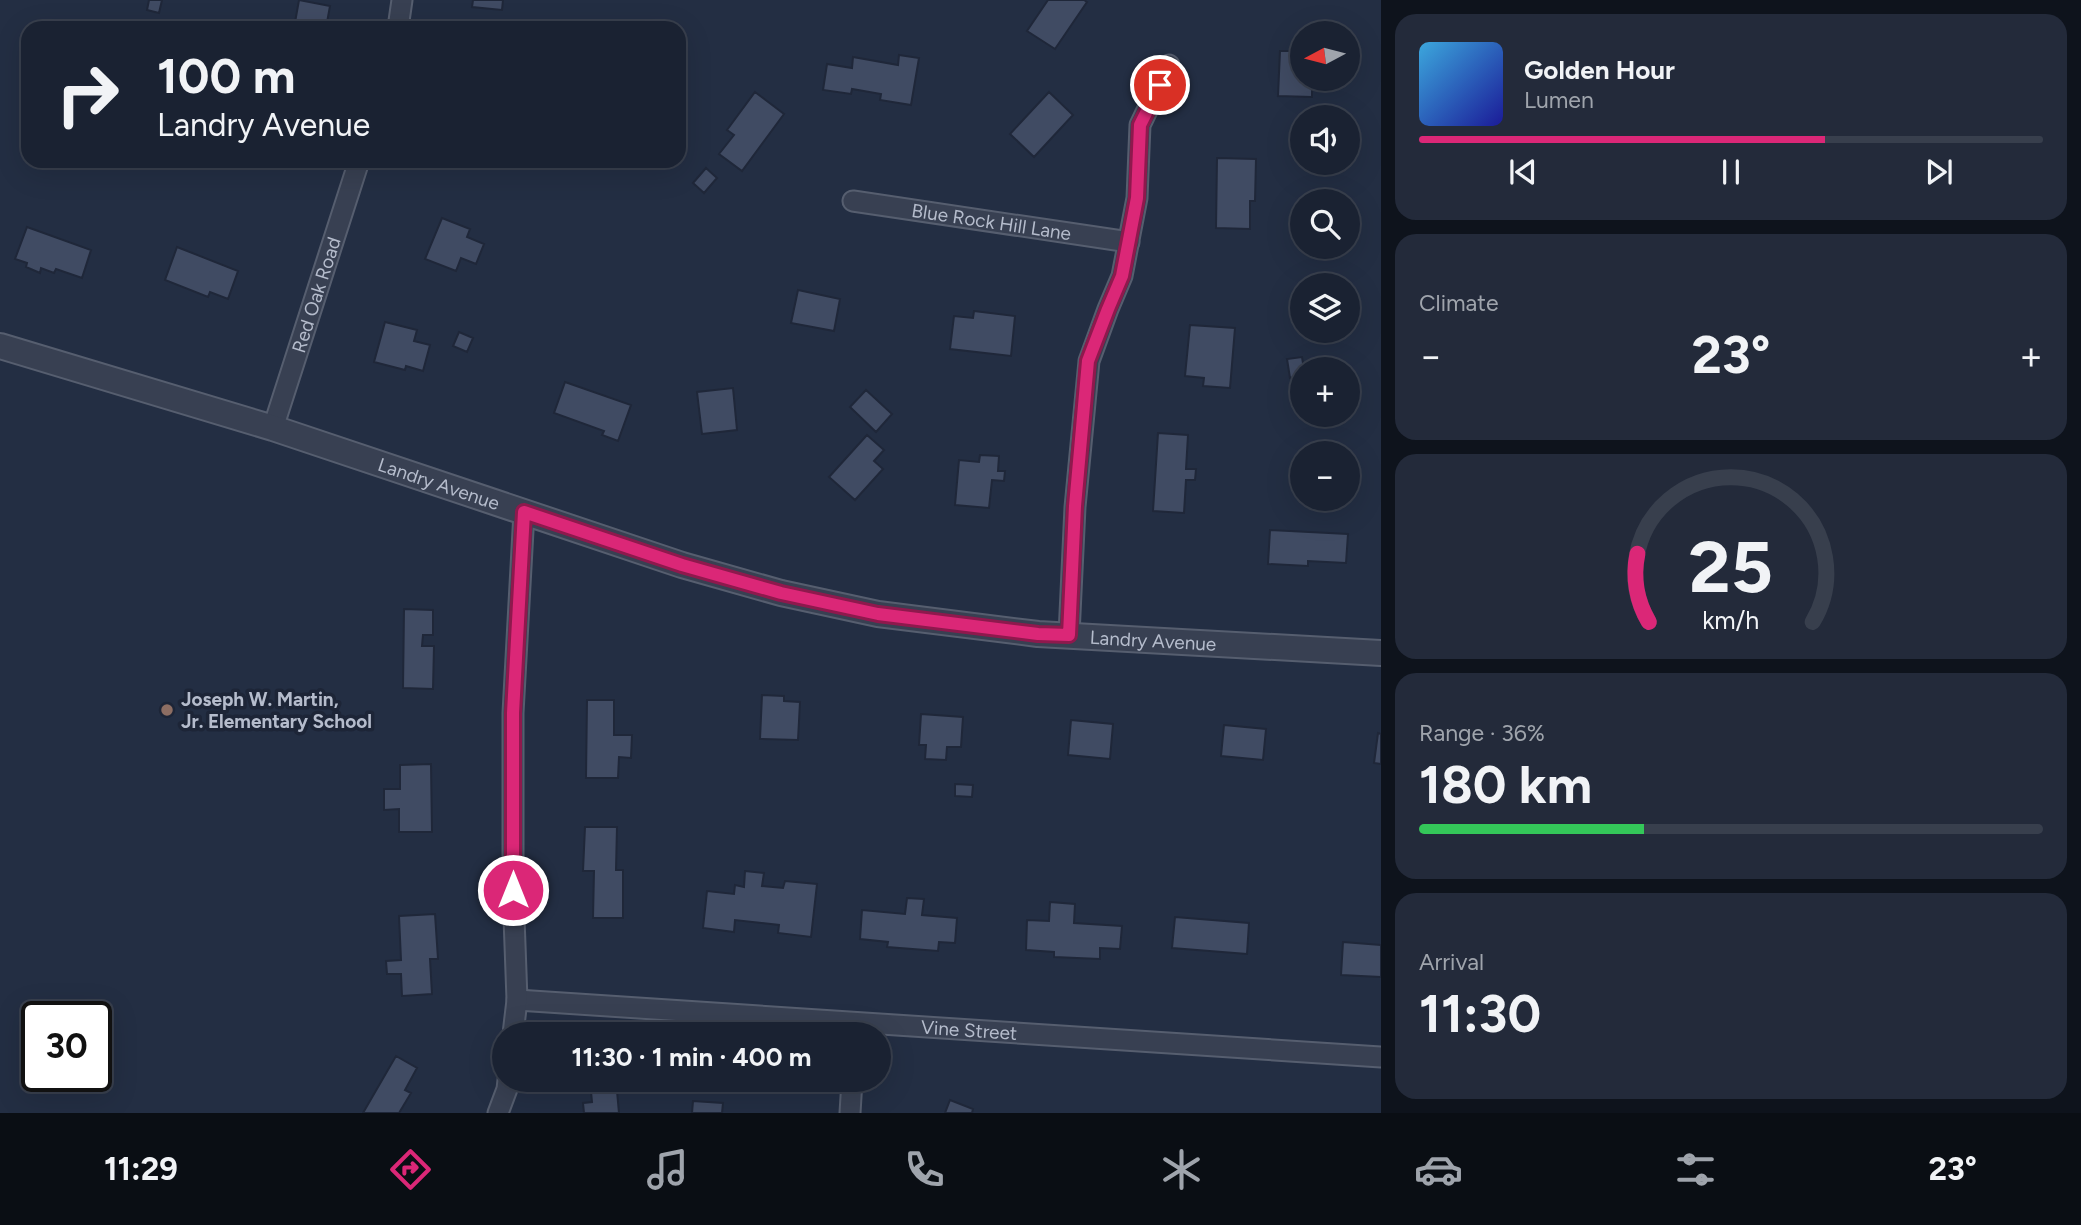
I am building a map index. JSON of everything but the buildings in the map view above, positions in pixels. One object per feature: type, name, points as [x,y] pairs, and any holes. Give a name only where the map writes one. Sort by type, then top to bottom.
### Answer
[{"type":"street","points":[[399,21],[402,0]]},
{"type":"street","points":[[1069,635],[1075,506],[1088,361],[1122,276],[1137,198],[1140,125],[1169,65]]},
{"type":"street","name":"Red Oak Road","points":[[273,428],[357,168]]},
{"type":"street","name":"Blue Rock Hill Lane","points":[[853,201],[1129,242]]},
{"type":"street","name":"Landry Avenue","points":[[0,346],[273,428],[682,565],[781,593],[878,614],[1038,634],[1381,653]]},
{"type":"street","points":[[514,1022],[517,1000],[513,890],[513,713],[524,512]]},
{"type":"street","name":"Vine Street","points":[[517,1000],[772,1022]]},
{"type":"street","name":"Vine Street","points":[[891,1031],[1381,1057]]},
{"type":"street","points":[[498,1113],[506,1092]]},
{"type":"street","points":[[850,1113],[851,1092]]},
{"type":"place","name":"Joseph W. Martin, Jr. Elementary School","points":[[167,710]]},
{"type":"route","points":[[513,890],[513,713],[524,512],[682,565],[781,593],[878,614],[1038,634],[1069,635],[1075,506],[1088,361],[1122,276],[1137,198],[1140,125],[1160,85]]}]
